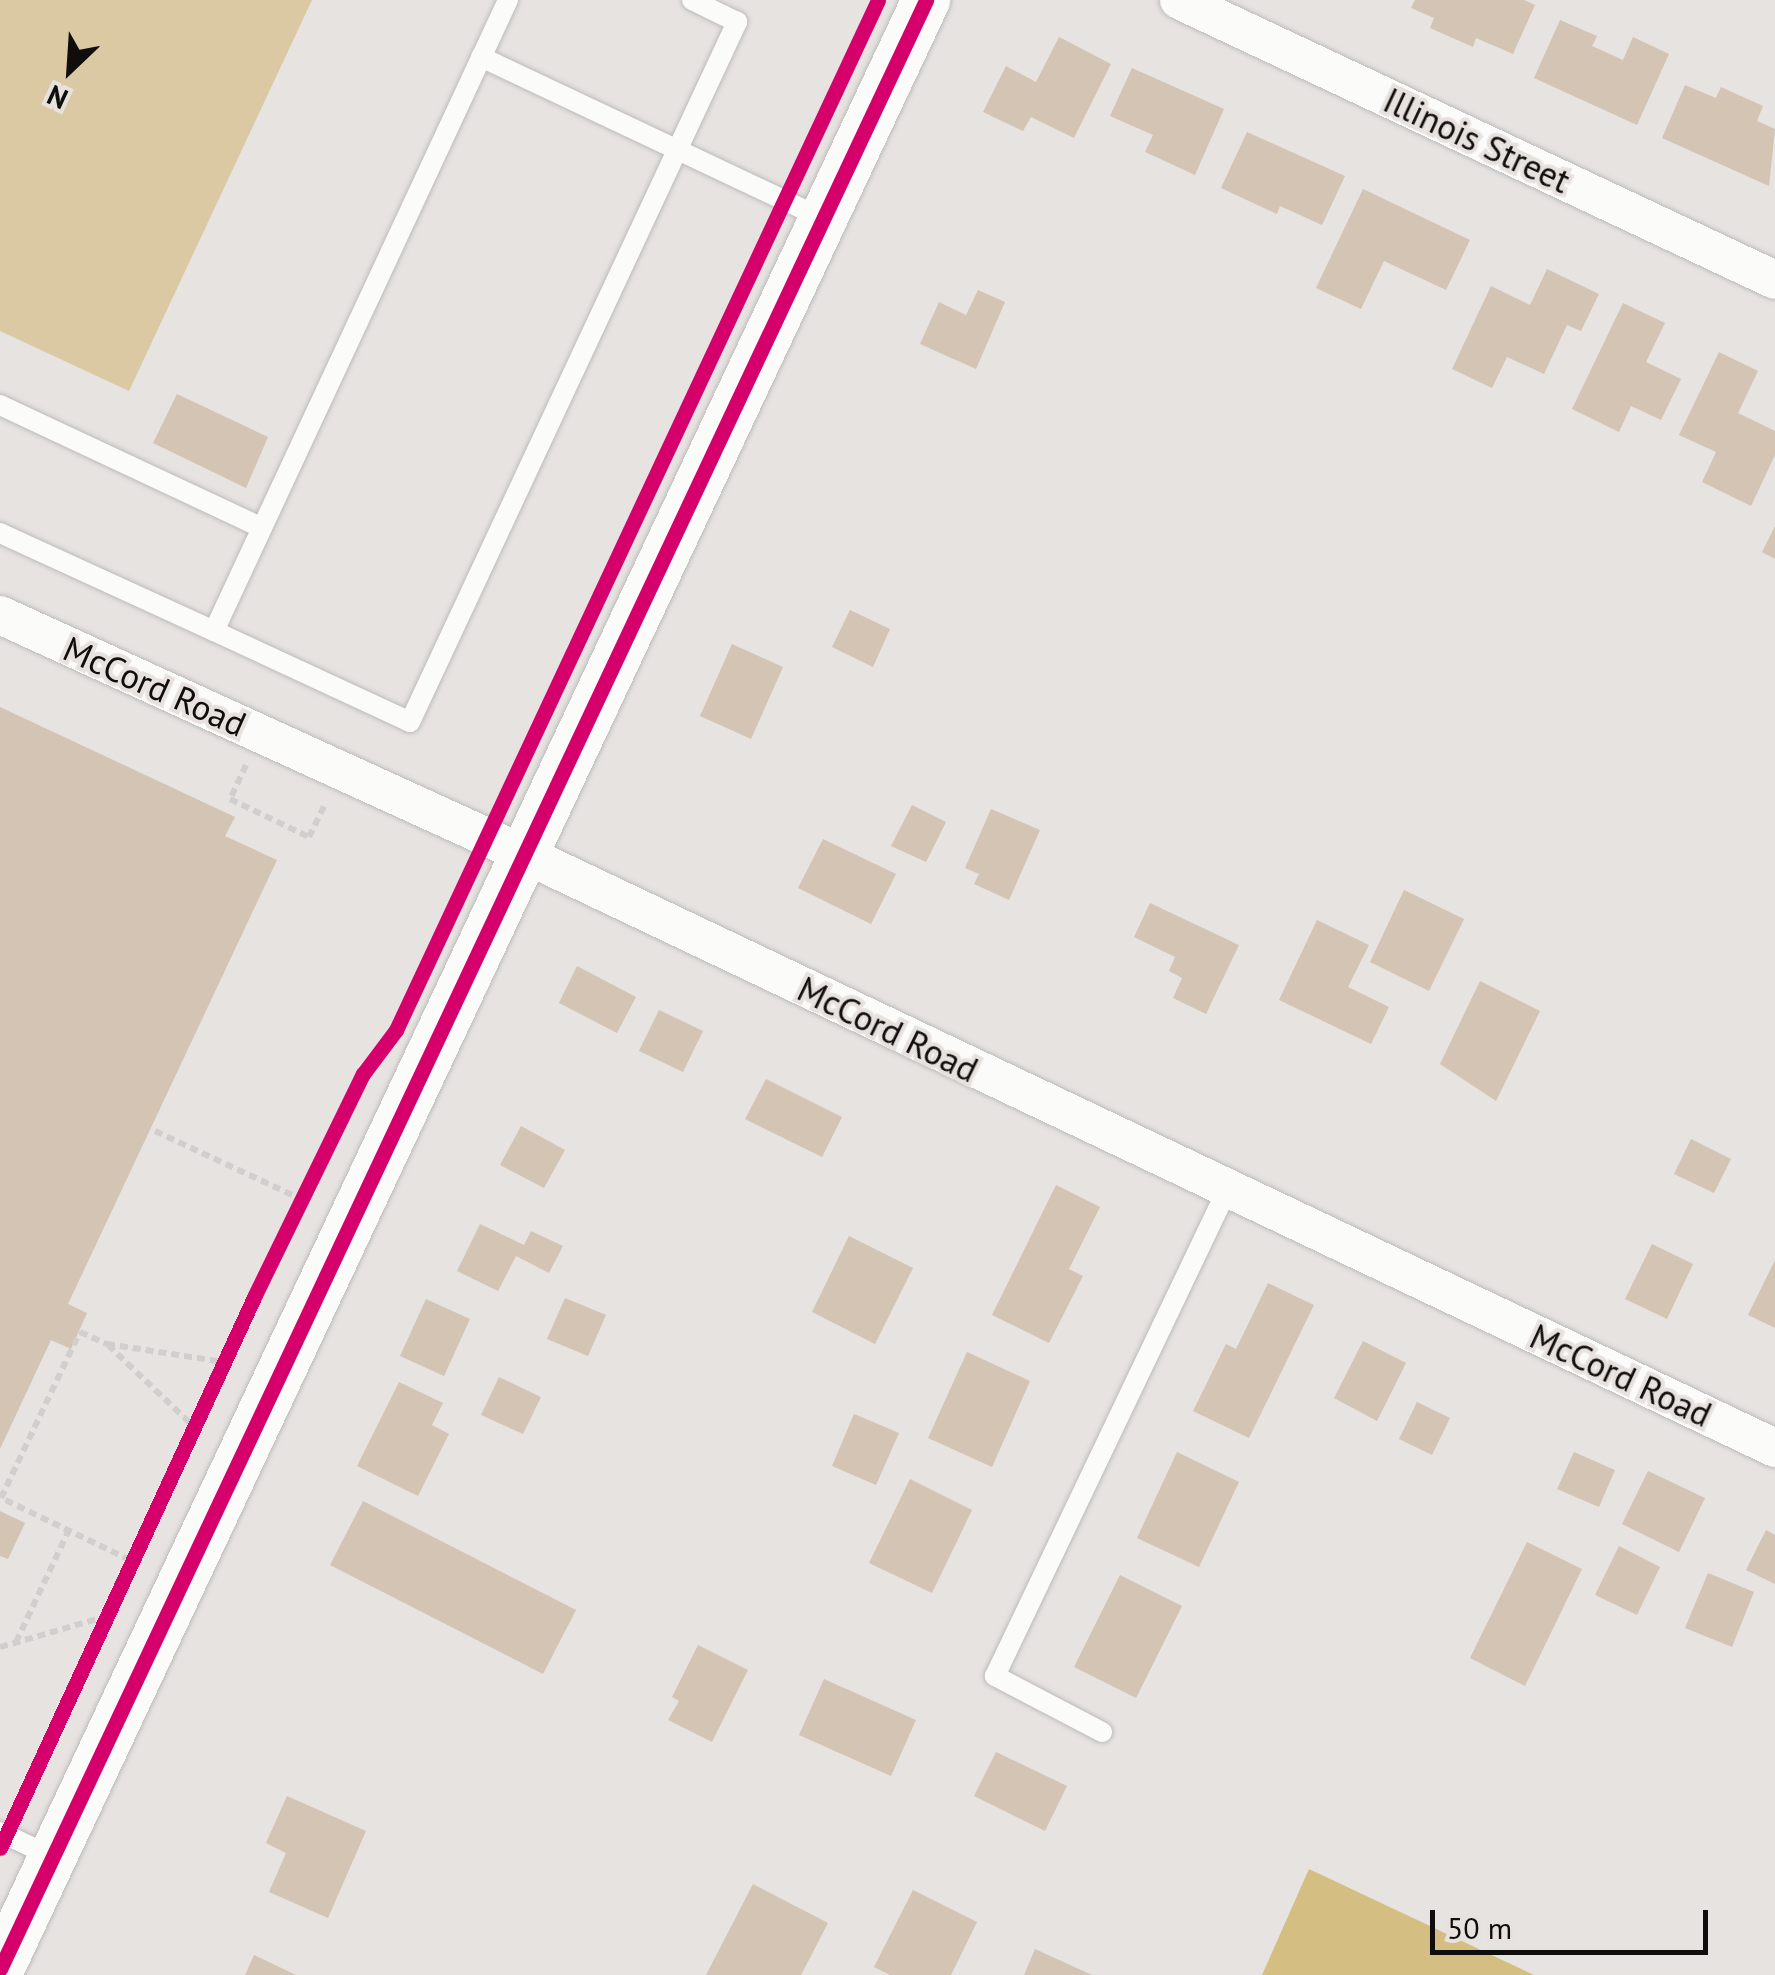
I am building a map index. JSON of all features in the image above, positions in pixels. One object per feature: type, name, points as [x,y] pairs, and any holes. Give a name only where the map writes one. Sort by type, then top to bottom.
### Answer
[{"type":"street","points":[[0,1969],[926,0]]},
{"type":"street","name":"Illinois Street","points":[[1178,0],[1775,280]]},
{"type":"street","name":"McCord Road","points":[[0,615],[524,854],[1775,1448]]},
{"type":"lane","points":[[214,631],[508,0]]},
{"type":"lane","points":[[0,533],[410,722],[736,22],[692,0]]},
{"type":"lane","points":[[481,57],[823,219]]},
{"type":"lane","points":[[0,405],[262,528]]},
{"type":"lane","points":[[1102,1732],[996,1676],[1228,1190]]},
{"type":"lane","points":[[0,1832],[53,1857]]},
{"type":"path","points":[[250,757],[230,799],[309,837],[330,794]]},
{"type":"path","points":[[155,1131],[302,1200]]},
{"type":"path","points":[[294,1216],[309,1184]]},
{"type":"path","points":[[130,1561],[1,1498],[80,1332],[107,1344],[223,1362]]},
{"type":"path","points":[[107,1344],[189,1434],[200,1410]]},
{"type":"path","points":[[216,1378],[231,1345]]},
{"type":"path","points":[[16,1642],[69,1530]]},
{"type":"path","points":[[0,1647],[108,1610]]},
{"type":"path","points":[[97,1634],[108,1610]]},
{"type":"shaded area","points":[[0,0],[312,0],[129,391],[0,331]]},
{"type":"shaded area","points":[[1309,1869],[1534,1975],[1262,1975]]},
{"type":"building","points":[[1415,0],[1524,0],[1535,5],[1513,54],[1476,38],[1473,47],[1430,28],[1434,18],[1411,8]]},
{"type":"building","points":[[1560,20],[1597,36],[1592,46],[1623,60],[1633,37],[1669,54],[1637,125],[1534,78]]},
{"type":"building","points":[[1059,37],[1111,64],[1074,138],[1031,117],[1023,131],[983,112],[1006,66],[1036,82]]},
{"type":"building","points":[[1132,68],[1224,109],[1195,175],[1145,152],[1153,135],[1110,116]]},
{"type":"building","points":[[1685,85],[1716,98],[1721,87],[1763,106],[1757,121],[1775,129],[1769,186],[1662,138]]},
{"type":"building","points":[[1247,132],[1345,176],[1322,225],[1280,206],[1277,214],[1221,188]]},
{"type":"building","points":[[1363,189],[1470,240],[1446,290],[1384,261],[1361,309],[1316,288]]},
{"type":"building","points":[[1547,269],[1599,294],[1581,331],[1567,325],[1544,374],[1507,357],[1492,388],[1452,369],[1491,286],[1530,305]]},
{"type":"building","points":[[978,290],[1005,302],[976,369],[920,344],[939,302],[966,315]]},
{"type":"building","points":[[1623,303],[1665,323],[1646,362],[1681,379],[1661,420],[1631,406],[1619,432],[1572,409]]},
{"type":"building","points":[[1719,352],[1758,371],[1738,413],[1775,431],[1775,455],[1751,506],[1702,482],[1716,452],[1679,435]]},
{"type":"building","points":[[177,394],[268,437],[246,488],[153,443]]},
{"type":"building","points":[[1775,526],[1775,559],[1762,552]]},
{"type":"building","points":[[850,610],[890,629],[873,667],[832,647]]},
{"type":"building","points":[[732,644],[783,667],[751,739],[700,716]]},
{"type":"building","points":[[0,707],[235,817],[225,836],[277,860],[68,1304],[87,1313],[71,1349],[51,1340],[0,1449]]},
{"type":"building","points":[[912,805],[946,822],[926,862],[891,846]]},
{"type":"building","points":[[991,809],[1040,830],[1009,900],[974,884],[979,874],[965,868]]},
{"type":"building","points":[[823,839],[896,874],[871,924],[798,888]]},
{"type":"building","points":[[1404,890],[1464,919],[1429,991],[1370,962]]},
{"type":"building","points":[[1150,903],[1239,945],[1206,1014],[1173,998],[1182,978],[1169,971],[1175,957],[1134,937]]},
{"type":"building","points":[[1317,920],[1369,945],[1348,987],[1389,1007],[1371,1044],[1279,1000]]},
{"type":"building","points":[[577,966],[636,997],[617,1033],[559,1003]]},
{"type":"building","points":[[1480,981],[1540,1011],[1496,1101],[1440,1064]]},
{"type":"building","points":[[659,1010],[703,1031],[683,1072],[639,1051]]},
{"type":"building","points":[[766,1079],[842,1117],[822,1157],[745,1119]]},
{"type":"building","points":[[521,1126],[565,1150],[544,1188],[500,1165]]},
{"type":"building","points":[[1691,1139],[1731,1159],[1714,1193],[1674,1174]]},
{"type":"building","points":[[1056,1185],[1100,1207],[1069,1269],[1083,1276],[1049,1343],[992,1315]]},
{"type":"building","points":[[480,1224],[524,1245],[531,1231],[563,1246],[549,1273],[516,1256],[498,1291],[457,1271]]},
{"type":"building","points":[[849,1236],[913,1268],[875,1344],[812,1312]]},
{"type":"building","points":[[1652,1244],[1693,1264],[1667,1319],[1625,1299]]},
{"type":"building","points":[[1775,1260],[1775,1328],[1748,1315]]},
{"type":"building","points":[[1268,1283],[1314,1305],[1249,1438],[1193,1411],[1226,1344],[1236,1349]]},
{"type":"building","points":[[565,1298],[606,1315],[588,1356],[547,1339]]},
{"type":"building","points":[[426,1299],[470,1319],[444,1376],[400,1356]]},
{"type":"building","points":[[1363,1341],[1406,1363],[1377,1421],[1334,1398]]},
{"type":"building","points":[[967,1352],[1030,1381],[992,1467],[928,1438]]},
{"type":"building","points":[[499,1377],[541,1397],[523,1434],[481,1415]]},
{"type":"building","points":[[399,1382],[443,1403],[432,1425],[449,1434],[418,1496],[357,1466]]},
{"type":"building","points":[[1417,1402],[1450,1418],[1432,1455],[1399,1439]]},
{"type":"building","points":[[854,1414],[899,1433],[876,1485],[832,1466]]},
{"type":"building","points":[[1177,1452],[1239,1482],[1199,1567],[1137,1538]]},
{"type":"building","points":[[1574,1452],[1615,1470],[1599,1507],[1557,1489]]},
{"type":"building","points":[[1648,1471],[1705,1498],[1679,1552],[1622,1524]]},
{"type":"building","points":[[910,1479],[972,1510],[932,1593],[869,1563]]},
{"type":"building","points":[[363,1501],[576,1610],[543,1674],[330,1565]]},
{"type":"building","points":[[0,1511],[25,1523],[8,1559],[0,1556]]},
{"type":"building","points":[[1766,1530],[1775,1535],[1775,1584],[1746,1570]]},
{"type":"building","points":[[1527,1542],[1582,1569],[1525,1686],[1470,1658]]},
{"type":"building","points":[[1619,1546],[1660,1567],[1637,1615],[1595,1595]]},
{"type":"building","points":[[1708,1573],[1754,1592],[1732,1647],[1685,1628]]},
{"type":"building","points":[[1120,1575],[1182,1606],[1136,1698],[1074,1667]]},
{"type":"building","points":[[698,1645],[748,1670],[712,1742],[668,1720],[679,1701],[672,1697]]},
{"type":"building","points":[[824,1679],[916,1720],[891,1776],[799,1735]]},
{"type":"building","points":[[996,1752],[1067,1786],[1045,1831],[974,1796]]},
{"type":"building","points":[[287,1796],[366,1831],[328,1918],[269,1892],[286,1853],[266,1843]]},
{"type":"building","points":[[753,1884],[828,1923],[801,1975],[706,1975]]},
{"type":"building","points":[[913,1890],[977,1922],[951,1975],[890,1975],[874,1967]]},
{"type":"building","points":[[1035,1949],[1092,1975],[1024,1975]]},
{"type":"building","points":[[254,1955],[296,1975],[245,1975]]},
{"type":"cycle path","points":[[0,1848],[255,1295],[363,1074],[396,1030],[878,0]]},
{"type":"cycle path","points":[[0,1969],[926,0]]}]
